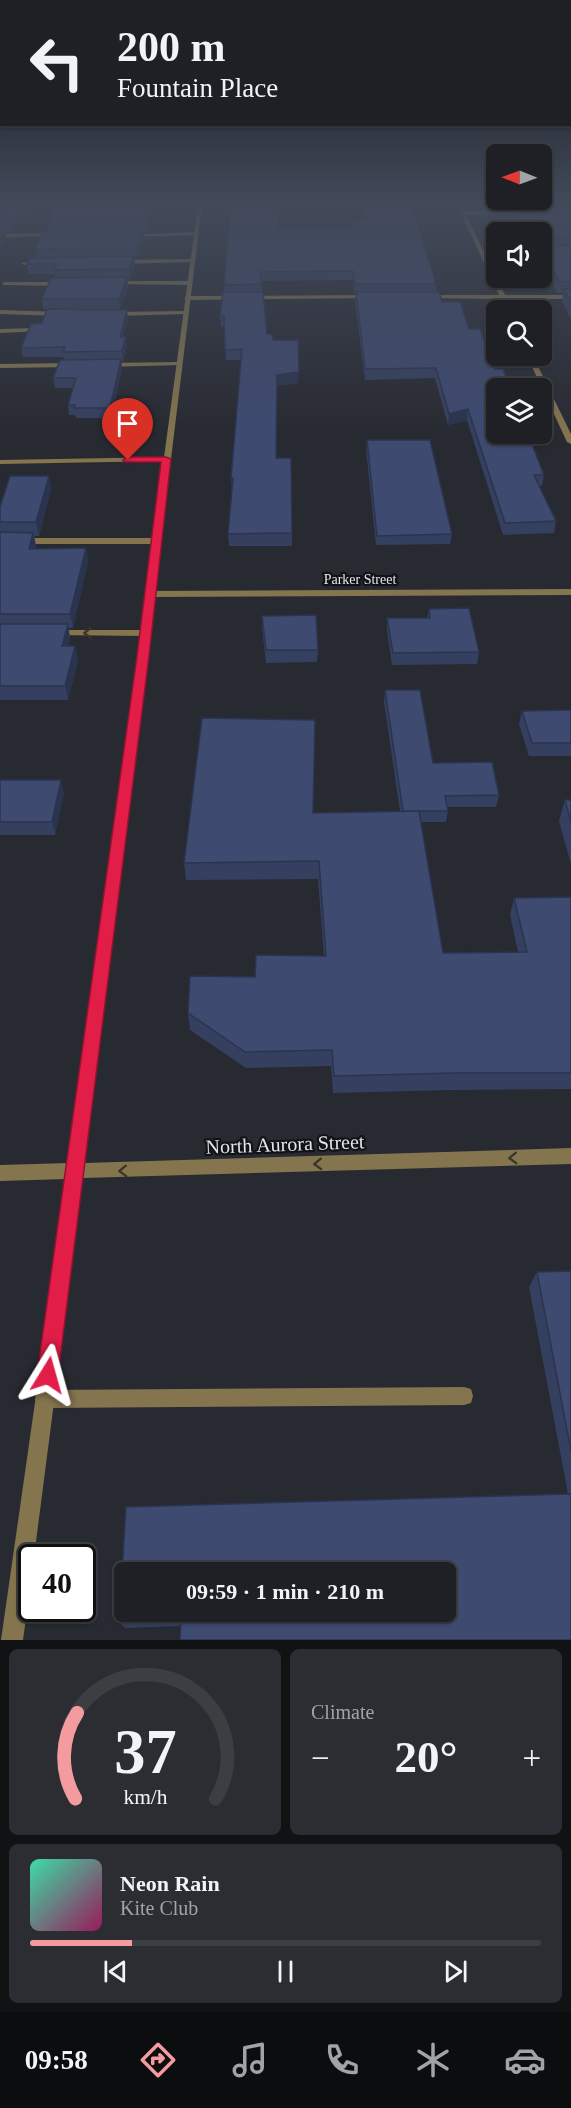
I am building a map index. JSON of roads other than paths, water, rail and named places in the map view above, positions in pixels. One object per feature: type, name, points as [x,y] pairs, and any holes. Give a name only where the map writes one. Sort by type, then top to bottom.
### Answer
[{"type":"street","points":[[497,282],[504,300]]},
{"type":"street","points":[[12,1640],[76,1172],[190,283],[106,284]]},
{"type":"street","points":[[4,284],[72,284]]},
{"type":"street","points":[[188,298],[380,297]]},
{"type":"street","points":[[416,297],[571,297]]},
{"type":"street","points":[[0,312],[67,314]]},
{"type":"street","points":[[101,314],[185,313]]},
{"type":"street","points":[[0,331],[39,330],[45,314]]},
{"type":"street","points":[[91,365],[179,364]]},
{"type":"street","points":[[0,366],[80,365]]},
{"type":"street","points":[[535,366],[571,442]]},
{"type":"street","points":[[0,462],[166,459]]},
{"type":"street","points":[[0,541],[156,541]]},
{"type":"street","name":"Parker Street","points":[[150,594],[571,592]]},
{"type":"street","points":[[43,633],[146,633]]},
{"type":"street","name":"North Aurora Street","points":[[0,1173],[571,1156]]},
{"type":"street","points":[[44,1399],[464,1396]]}]
